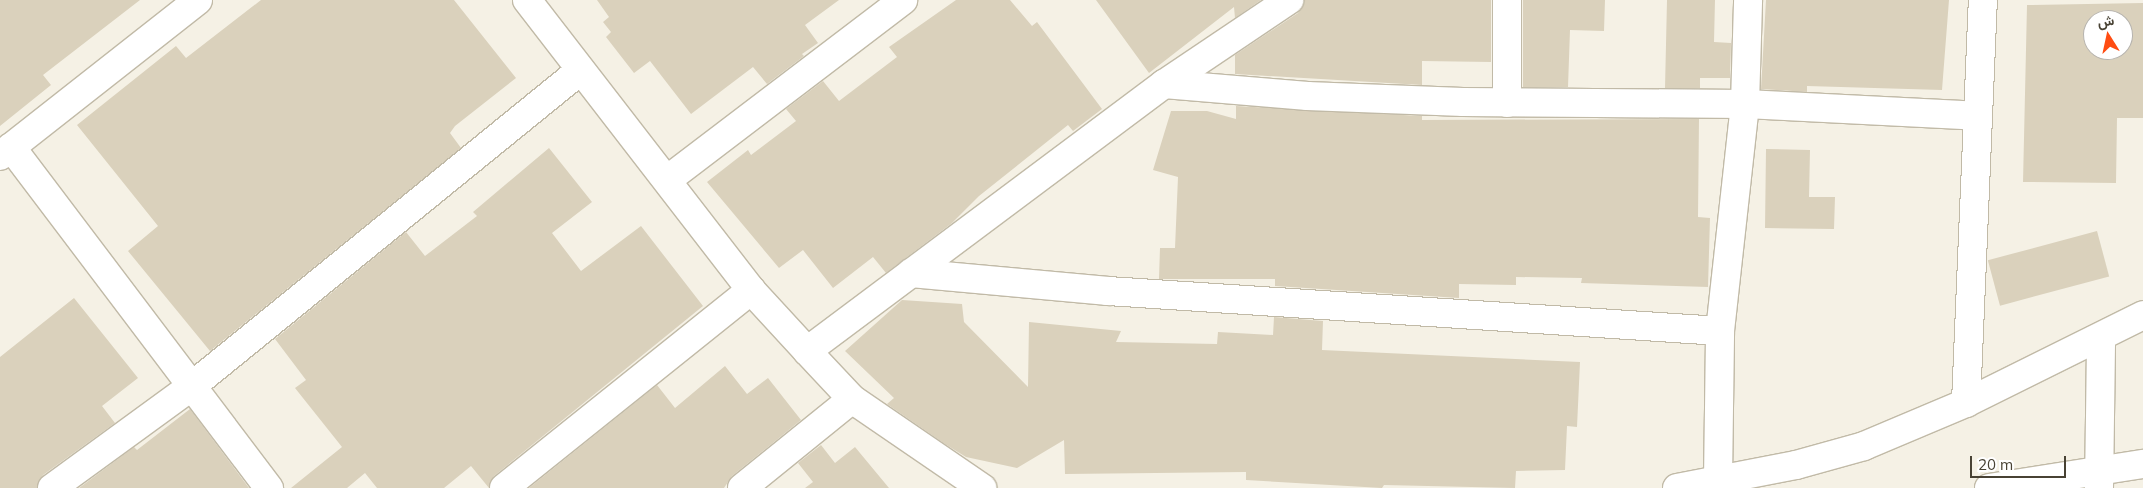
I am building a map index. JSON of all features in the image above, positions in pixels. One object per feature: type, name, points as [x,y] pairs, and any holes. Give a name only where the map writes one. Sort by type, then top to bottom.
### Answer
[{"type":"street","points":[[198,0],[6,151],[192,386],[269,488]]},
{"type":"street","points":[[527,0],[751,290],[807,351],[852,399],[982,488]]},
{"type":"street","points":[[667,180],[871,9],[903,0]]},
{"type":"street","points":[[807,351],[1164,84],[1289,0]]},
{"type":"street","points":[[1507,0],[1507,103]]},
{"type":"street","points":[[1718,480],[1720,331],[1745,104],[1748,0]]},
{"type":"street","points":[[1966,403],[1983,0]]},
{"type":"street","points":[[52,488],[192,386],[580,71]]},
{"type":"street","points":[[1164,84],[1307,96],[1507,103],[1745,104],[1978,116]]},
{"type":"street","points":[[911,273],[1118,292],[1720,331]]},
{"type":"street","points":[[504,488],[751,290]]},
{"type":"street","points":[[1677,488],[1864,446],[1966,403],[2029,368],[2101,337],[2143,315]]},
{"type":"street","points":[[2099,479],[2101,337]]},
{"type":"street","points":[[742,488],[852,399]]},
{"type":"street","points":[[1989,488],[2099,479],[2143,464]]},
{"type":"building","points":[[0,0],[140,0],[43,75],[51,85],[0,126]]},
{"type":"building","points":[[261,0],[454,0],[516,78],[455,126],[450,133],[461,148],[210,351],[128,251],[158,226],[77,125],[176,46],[186,58]]},
{"type":"building","points":[[597,0],[839,0],[805,25],[818,43],[802,54],[804,56],[767,84],[753,67],[691,114],[650,61],[634,73],[606,37],[611,32],[603,22],[609,17]]},
{"type":"building","points":[[956,0],[1010,0],[1032,26],[1037,22],[1102,109],[1073,131],[1068,125],[979,196],[952,223],[886,273],[873,257],[833,288],[803,250],[779,268],[707,182],[748,150],[751,155],[796,121],[786,109],[823,81],[839,101],[897,57],[889,47]]},
{"type":"building","points":[[1096,0],[1261,0],[1235,18],[1234,7],[1149,73]]},
{"type":"building","points":[[1304,0],[1491,0],[1491,62],[1422,61],[1422,85],[1235,74],[1235,55],[1298,13]]},
{"type":"building","points":[[1523,0],[1605,0],[1604,31],[1570,30],[1568,87],[1523,87]]},
{"type":"building","points":[[1667,0],[1715,0],[1714,42],[1731,43],[1730,78],[1700,78],[1700,88],[1665,88]]},
{"type":"building","points":[[1766,0],[1949,0],[1942,90],[1807,86],[1807,92],[1761,89]]},
{"type":"building","points":[[2143,3],[2143,118],[2117,118],[2116,183],[2023,182],[2027,5]]},
{"type":"building","points":[[1236,106],[1422,116],[1422,120],[1699,119],[1698,217],[1710,218],[1708,287],[1581,283],[1582,278],[1516,277],[1516,285],[1459,284],[1459,298],[1275,286],[1275,279],[1159,279],[1160,248],[1175,248],[1178,177],[1153,170],[1171,111],[1207,111],[1236,119]]},
{"type":"building","points":[[549,148],[592,202],[552,233],[581,271],[641,226],[703,306],[494,476],[489,488],[471,466],[444,488],[377,488],[365,473],[347,488],[291,488],[342,447],[295,388],[306,380],[275,339],[406,232],[425,256],[477,216],[473,212]]},
{"type":"building","points":[[1766,149],[1810,150],[1809,197],[1835,197],[1834,229],[1765,228]]},
{"type":"building","points":[[2097,231],[2109,276],[2000,306],[1988,260]]},
{"type":"building","points":[[74,298],[138,378],[102,406],[115,423],[43,475],[37,488],[0,488],[0,357]]},
{"type":"building","points":[[902,300],[962,304],[964,322],[1028,387],[1029,322],[1121,331],[1116,342],[1217,344],[1218,332],[1273,335],[1274,317],[1323,321],[1322,350],[1580,362],[1577,427],[1567,426],[1565,470],[1516,471],[1515,488],[1384,485],[1382,488],[1246,480],[1246,472],[1065,474],[1064,440],[1017,468],[966,457],[945,444],[887,404],[894,398],[845,351]]},
{"type":"building","points":[[725,366],[747,394],[768,378],[801,420],[732,476],[724,488],[529,488],[657,385],[675,408]]},
{"type":"building","points":[[190,409],[249,488],[79,488],[134,447],[137,450]]},
{"type":"building","points":[[821,445],[835,463],[855,447],[889,488],[805,488],[813,482],[798,463]]}]
